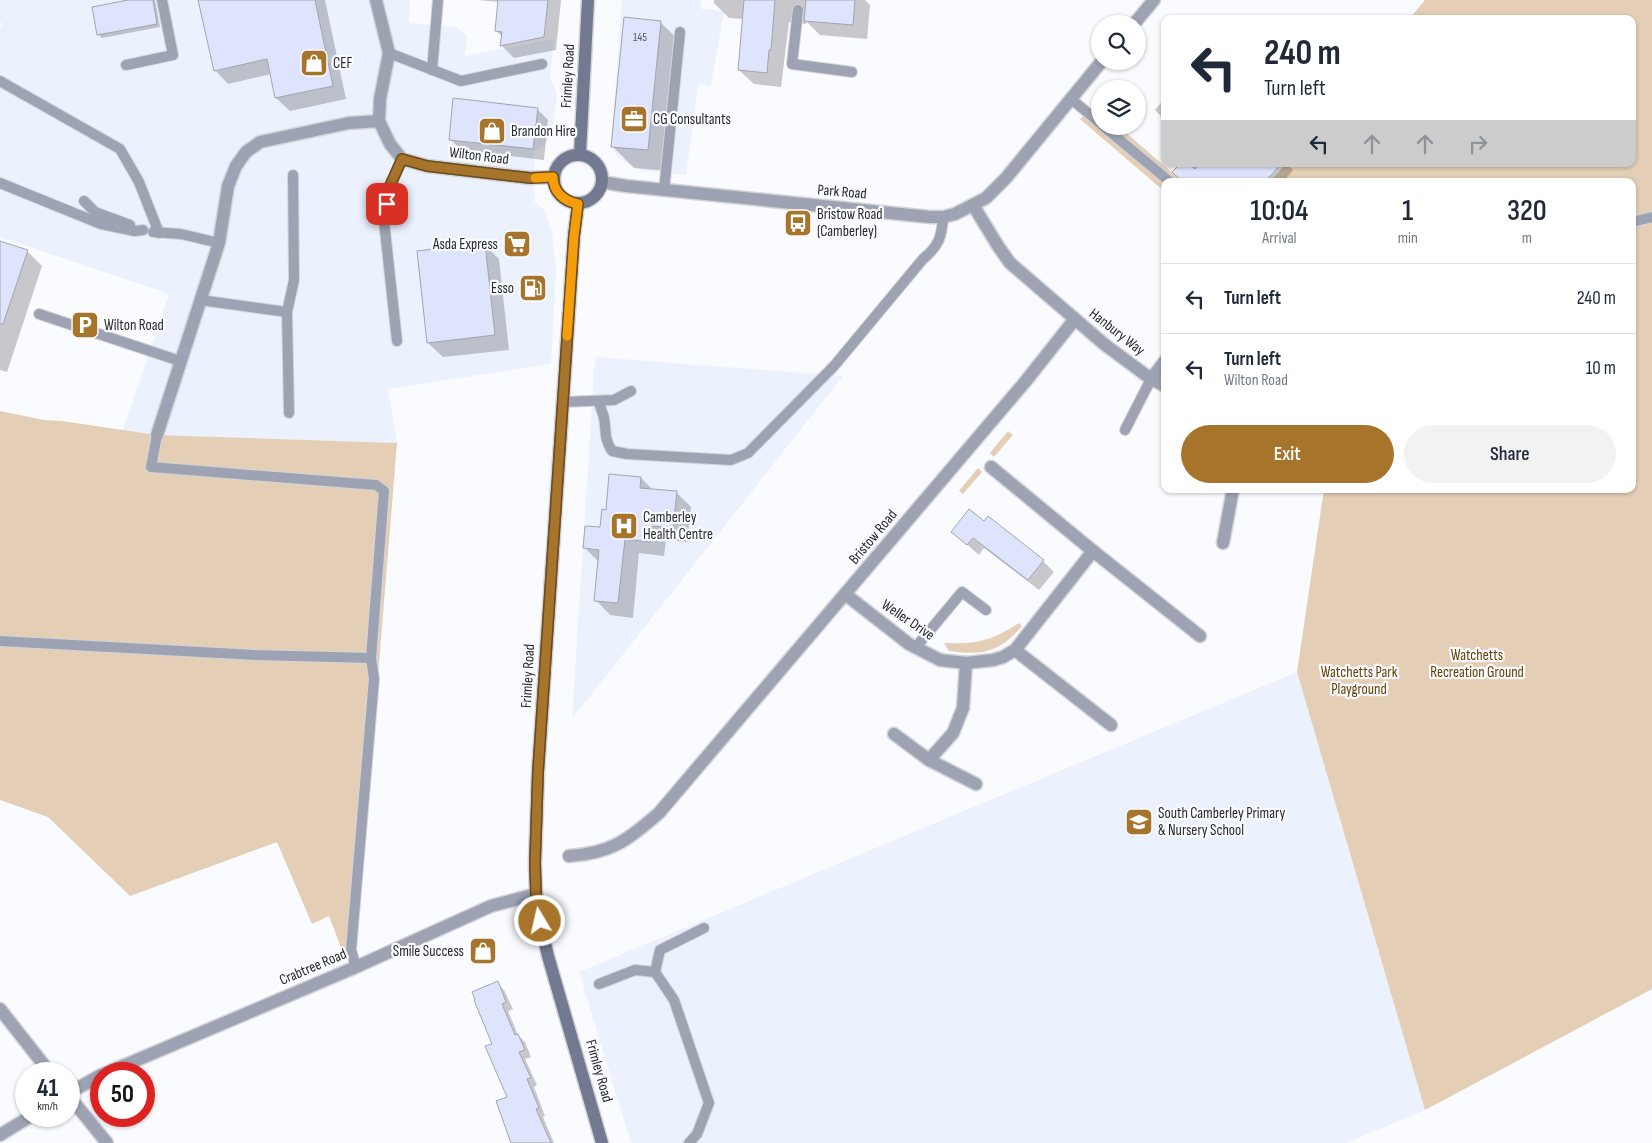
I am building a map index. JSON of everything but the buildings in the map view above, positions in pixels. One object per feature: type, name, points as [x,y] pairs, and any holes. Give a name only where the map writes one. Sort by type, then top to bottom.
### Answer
[{"type":"main road","name":"Frimley Road","points":[[580,154],[588,0]]},
{"type":"main road","points":[[580,154],[589,156],[596,162],[600,169],[602,182],[596,196],[589,201],[578,204],[562,198],[556,191],[553,177],[557,165],[563,159],[570,155],[580,154]]},
{"type":"main road","name":"Frimley Road","points":[[578,204],[574,236],[538,772],[535,863],[536,894],[548,956],[602,1143]]},
{"type":"street","points":[[376,0],[389,53],[380,99],[379,121],[390,144],[402,159]]},
{"type":"street","points":[[1142,15],[1154,0]]},
{"type":"street","name":"Park Road","points":[[602,182],[664,191],[837,209],[943,217],[955,214],[986,198],[1006,178],[1094,70]]},
{"type":"street","points":[[157,435],[219,243],[228,186],[236,166],[246,152],[260,142],[349,124],[379,121]]},
{"type":"street","name":"Wilton Road","points":[[402,159],[427,166],[530,178],[553,177]]},
{"type":"street","points":[[973,205],[1010,263],[1075,319]]},
{"type":"street","name":"Hanbury Way","points":[[1075,319],[1104,344],[1151,379],[1161,384]]},
{"type":"street","name":"Bristow Road","points":[[570,856],[589,855],[617,845],[634,834],[659,813],[1019,389],[1075,319]]},
{"type":"street","points":[[1151,379],[1161,366]]},
{"type":"street","points":[[991,467],[1200,636]]},
{"type":"street","points":[[1223,543],[1232,493]]},
{"type":"street","name":"Weller Drive","points":[[845,594],[909,644],[940,660],[966,662],[993,660],[1015,650],[1093,551]]},
{"type":"street","points":[[1015,650],[1111,726]]},
{"type":"street","points":[[929,760],[953,733],[963,708],[966,662]]},
{"type":"street","points":[[894,734],[929,760],[976,784]]},
{"type":"street","name":"Crabtree Road","points":[[130,1062],[356,967],[491,906],[536,894]]},
{"type":"street","points":[[0,1009],[42,1062]]},
{"type":"street","points":[[80,1109],[107,1143]]},
{"type":"street","points":[[0,1135],[15,1126]]},
{"type":"lane","points":[[126,65],[173,55],[162,0]]},
{"type":"lane","points":[[432,70],[438,0]]},
{"type":"lane","points":[[798,10],[792,64],[852,72]]},
{"type":"lane","points":[[664,191],[680,32]]},
{"type":"lane","points":[[389,53],[461,81],[542,64]]},
{"type":"lane","points":[[0,81],[120,149],[139,182],[159,233]]},
{"type":"lane","points":[[1070,98],[1091,116]]},
{"type":"lane","points":[[1114,135],[1165,178]]},
{"type":"lane","points":[[397,341],[384,221],[389,188],[402,159]]},
{"type":"lane","points":[[290,412],[287,312],[294,280],[293,175]]},
{"type":"lane","points":[[0,184],[101,224],[135,231],[143,230]]},
{"type":"lane","points":[[84,201],[95,212],[143,230],[181,234],[219,243]]},
{"type":"lane","points":[[599,402],[604,418],[606,442],[612,450],[627,454],[732,460],[748,453],[834,366],[924,259],[932,252],[942,235],[943,217]]},
{"type":"lane","points":[[1636,221],[1652,217]]},
{"type":"lane","points":[[200,300],[287,312]]},
{"type":"lane","points":[[39,314],[180,361]]},
{"type":"lane","points":[[1125,430],[1151,379]]},
{"type":"lane","points":[[563,402],[614,400],[631,391]]},
{"type":"lane","points":[[157,435],[151,467],[376,484],[384,491],[371,658],[374,680],[351,950],[356,967]]},
{"type":"lane","points":[[916,647],[962,592],[986,610]]},
{"type":"lane","points":[[0,641],[255,655],[371,658]]},
{"type":"lane","points":[[654,972],[660,950],[704,928]]},
{"type":"lane","points":[[599,984],[635,970],[654,972],[674,1000],[708,1103],[697,1134],[689,1143]]},
{"type":"shaded area","points":[[0,0],[410,0],[409,23],[456,27],[467,36],[465,56],[554,39],[550,79],[554,85],[557,97],[551,136],[543,147],[534,151],[534,201],[544,210],[552,232],[556,269],[551,364],[388,389],[397,443],[157,435],[123,430],[169,295],[0,237],[0,27],[3,24],[0,22]]},
{"type":"shaded area","points":[[622,0],[701,0],[701,9],[724,11],[711,85],[698,84],[686,175],[642,170],[625,163],[616,155],[611,142]]},
{"type":"shaded area","points":[[595,357],[843,376],[572,719]]},
{"type":"shaded area","name":"South Camberley Primary & Nursery School","points":[[1297,672],[1425,1110],[1346,1143],[631,1143],[579,972]]},
{"type":"green space","name":"Watchetts Recreation Ground","points":[[1425,0],[1652,0],[1652,989],[1425,1110],[1297,672],[1323,493],[1636,493],[1636,178],[1273,178],[1283,167],[1636,167],[1636,15],[1412,15]]},
{"type":"green space","points":[[1091,108],[1091,128],[1080,119]]},
{"type":"green space","points":[[1099,135],[1128,135],[1161,163],[1161,167],[1166,167],[1179,178],[1161,178],[1161,189]]},
{"type":"green space","points":[[0,411],[44,420],[157,435],[397,443],[356,946],[343,953],[329,916],[312,924],[277,842],[130,896],[48,817],[0,800]]},
{"type":"green space","points":[[1008,431],[1013,435],[994,457],[990,453]]},
{"type":"green space","points":[[978,468],[982,472],[963,494],[959,491]]},
{"type":"green space","points":[[1019,623],[1022,626],[1014,635],[998,647],[990,650],[971,653],[949,651],[944,643],[966,643],[992,638]]},
{"type":"slow traffic","points":[[535,178],[553,177],[556,191],[562,198],[578,204],[567,336]]},
{"type":"place","name":"CEF","points":[[314,63]]},
{"type":"place","name":"CG Consultants","points":[[634,119]]},
{"type":"place","name":"Brandon Hire","points":[[492,131]]},
{"type":"place","name":"Bristow Road (Camberley)","points":[[798,223]]},
{"type":"place","name":"Asda Express","points":[[517,244]]},
{"type":"place","name":"Esso","points":[[533,288]]},
{"type":"place","name":"Wilton Road","points":[[85,325]]},
{"type":"place","name":"Camberley Health Centre","points":[[624,526]]},
{"type":"place","name":"South Camberley Primary & Nursery School","points":[[1139,822]]},
{"type":"place","name":"Smile Success","points":[[483,951]]},
{"type":"route","points":[[387,204],[389,188],[402,159],[427,166],[530,178],[553,177],[556,191],[562,198],[578,204],[574,236],[538,772],[535,863],[536,894],[540,921]]},
{"type":"park label","name":"Watchetts Park Playground","points":[[1359,680]]}]
